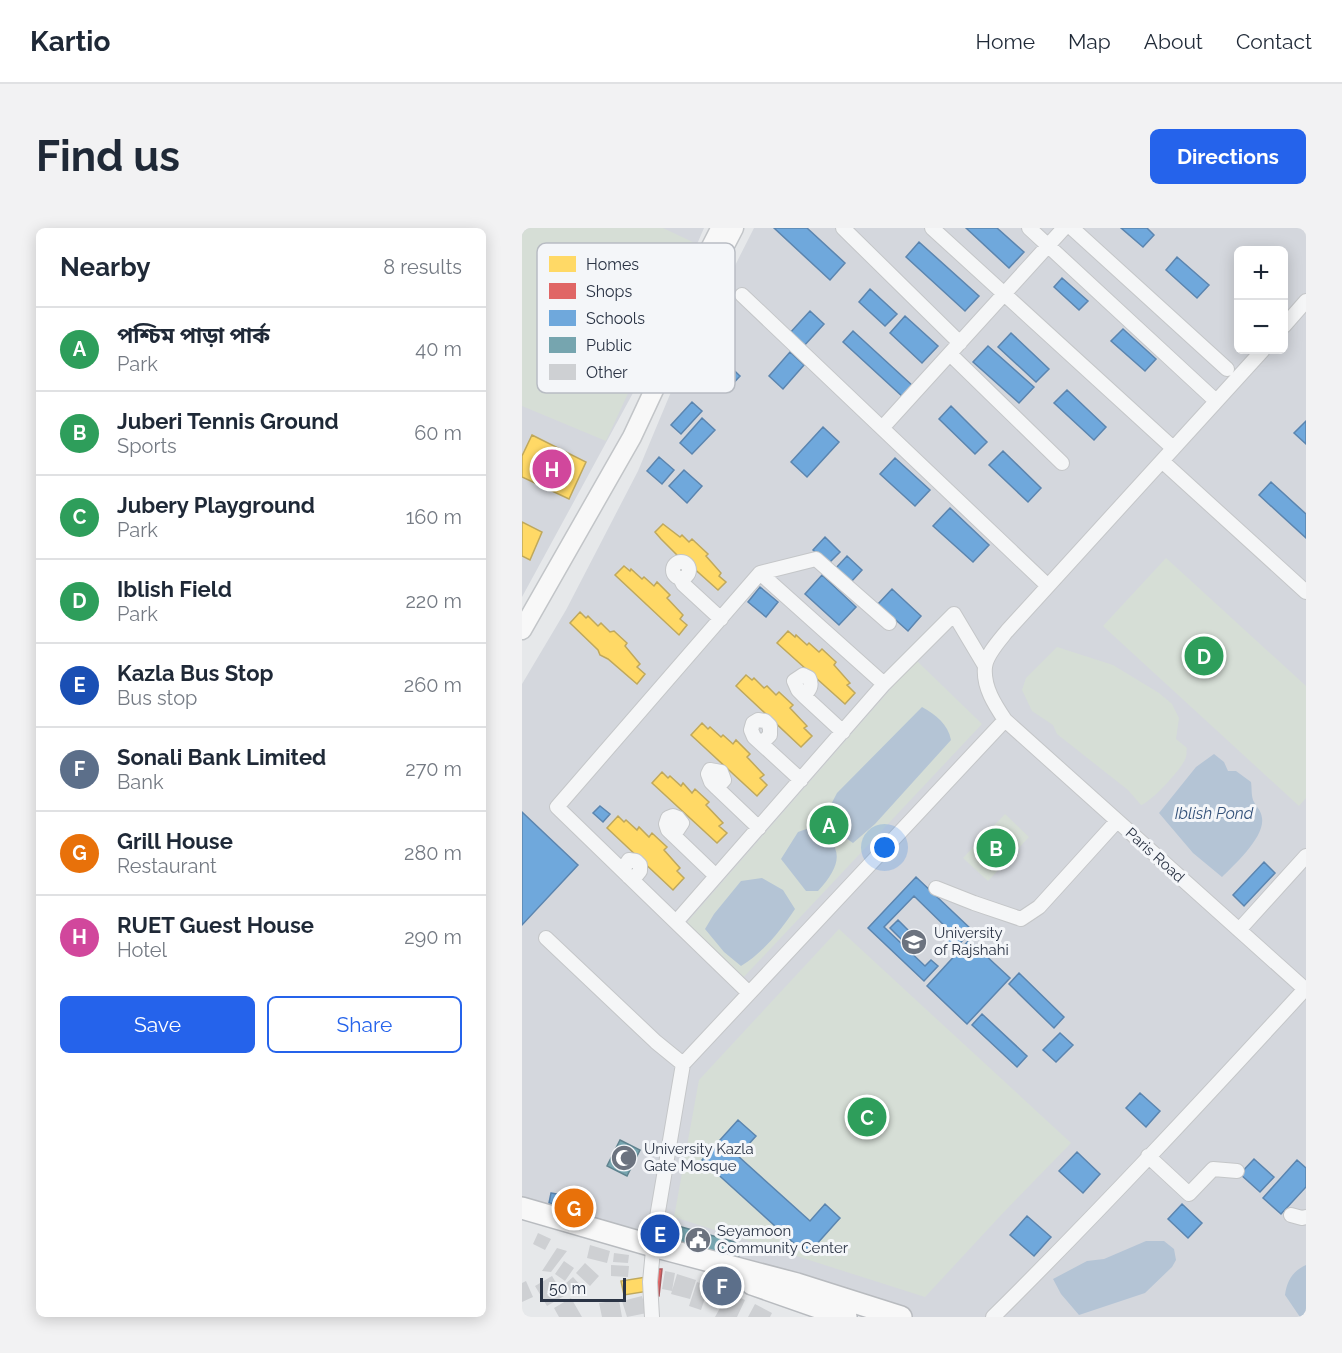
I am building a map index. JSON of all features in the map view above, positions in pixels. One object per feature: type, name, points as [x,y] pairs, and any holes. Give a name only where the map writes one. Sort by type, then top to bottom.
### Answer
[{"type":"highway","points":[[522,1208],[797,1284],[901,1317]]},
{"type":"highway","points":[[653,1246],[846,1317]]},
{"type":"main road","points":[[712,243],[720,228]]},
{"type":"main road","points":[[726,243],[734,228]]},
{"type":"main road","points":[[522,606],[622,432],[640,393]]},
{"type":"main road","points":[[522,630],[632,437],[653,393]]},
{"type":"street","points":[[843,228],[960,343]]},
{"type":"street","points":[[932,228],[1173,448]]},
{"type":"street","points":[[1029,228],[1216,401]]},
{"type":"street","points":[[883,428],[1064,228]]},
{"type":"street","points":[[1072,228],[1227,369]]},
{"type":"street","points":[[742,295],[1048,586]]},
{"type":"street","points":[[1288,321],[1306,301]]},
{"type":"street","points":[[950,354],[1062,463]]},
{"type":"street","points":[[985,666],[993,649],[1007,631],[1259,354]]},
{"type":"street","points":[[1162,461],[1306,592]]},
{"type":"street","points":[[749,993],[557,807],[760,573],[816,559],[889,623]]},
{"type":"street","points":[[676,922],[884,684],[760,573]]},
{"type":"street","points":[[681,578],[683,584],[721,619]]},
{"type":"street","name":"Paris Road","points":[[884,684],[954,614],[985,666],[987,685],[994,703],[1005,720],[1305,989]]},
{"type":"street","points":[[804,696],[843,732]]},
{"type":"street","points":[[652,1317],[650,1282],[653,1246],[683,1065],[1005,720]]},
{"type":"street","points":[[762,743],[801,780]]},
{"type":"street","points":[[717,788],[759,828]]},
{"type":"street","points":[[936,888],[1021,919],[1040,907],[1117,821]]},
{"type":"street","points":[[674,835],[716,876]]},
{"type":"street","points":[[1239,930],[1306,856]]},
{"type":"street","points":[[546,938],[683,1065]]},
{"type":"street","points":[[993,1317],[1104,1205],[1305,989]]},
{"type":"street","points":[[1148,1156],[1189,1194],[1213,1169],[1237,1171]]},
{"type":"street","points":[[1291,1215],[1306,1217]]},
{"type":"shaded area","points":[[522,228],[704,228],[698,243],[537,243],[537,393],[633,393],[522,597]]},
{"type":"shaded area","points":[[522,228],[663,228],[695,243],[537,243],[537,393],[628,393],[606,441],[522,406]]},
{"type":"shaded area","name":"University of Rajshahi","points":[[754,228],[1306,228],[1306,1317],[907,1317],[522,1201],[522,684],[566,610],[638,471],[671,393],[735,393],[735,266]]},
{"type":"shaded area","points":[[1166,558],[1306,686],[1306,798],[1299,806],[1103,626]]},
{"type":"shaded area","points":[[1057,647],[1113,665],[1159,693],[1172,704],[1179,718],[1176,739],[1187,748],[1186,757],[1173,776],[1146,803],[1141,805],[1128,790],[1057,734],[1053,725],[1032,711],[1022,690],[1026,678]]},
{"type":"shaded area","points":[[916,660],[982,724],[740,981],[683,927]]},
{"type":"shaded area","points":[[1005,814],[1029,837],[988,881],[963,858]]},
{"type":"shaded area","points":[[839,929],[1071,1143],[925,1297],[674,1217],[699,1080]]},
{"type":"water","points":[[922,707],[941,720],[951,740],[875,824],[853,843],[831,828],[826,814],[837,793]]},
{"type":"water","name":"Iblish Pond","points":[[1214,754],[1224,762],[1228,771],[1236,771],[1251,782],[1253,800],[1262,818],[1259,834],[1254,842],[1222,877],[1193,853],[1159,813],[1196,767]]},
{"type":"water","points":[[812,827],[831,841],[837,856],[836,864],[826,882],[818,891],[806,891],[781,859],[798,832]]},
{"type":"water","points":[[762,878],[783,890],[795,909],[757,955],[741,966],[724,952],[705,929],[741,881]]},
{"type":"water","points":[[1146,1241],[1164,1241],[1174,1249],[1176,1260],[1172,1267],[1145,1293],[1079,1315],[1061,1294],[1053,1279],[1087,1261],[1104,1259]]},
{"type":"water","points":[[1306,1265],[1306,1317],[1300,1317],[1285,1295],[1291,1277]]},
{"type":"building: Homes","points":[[532,435],[586,462],[569,499],[522,477],[522,456]]},
{"type":"building: Homes","points":[[522,522],[542,532],[530,560],[522,556]]},
{"type":"building: Homes","points":[[663,524],[689,542],[692,539],[708,554],[706,556],[721,573],[719,576],[726,582],[718,590],[690,565],[689,567],[655,532]]},
{"type":"building: Homes","points":[[624,566],[642,579],[644,577],[654,586],[657,582],[670,595],[667,598],[683,615],[680,619],[687,625],[679,635],[615,575]]},
{"type":"building: Homes","points":[[580,612],[598,626],[601,623],[610,632],[614,631],[627,643],[625,646],[640,664],[637,667],[645,674],[637,684],[600,655],[598,650],[570,623]]},
{"type":"building: Homes","points":[[788,631],[807,645],[809,643],[819,652],[822,649],[836,662],[834,665],[850,683],[847,685],[855,693],[845,704],[777,643]]},
{"type":"building: Homes","points":[[746,675],[752,680],[754,678],[764,688],[767,686],[776,695],[779,692],[793,705],[790,708],[807,726],[804,728],[812,736],[801,747],[736,686]]},
{"type":"building: Homes","points":[[702,723],[721,737],[723,735],[733,744],[736,740],[750,754],[747,757],[764,775],[760,778],[767,785],[757,796],[691,735]]},
{"type":"building: Homes","points":[[662,772],[681,786],[683,783],[692,793],[695,789],[709,802],[706,805],[723,823],[719,826],[727,833],[717,843],[652,783]]},
{"type":"building: Homes","points":[[618,816],[637,830],[639,827],[649,837],[652,833],[667,847],[664,850],[680,868],[677,871],[684,878],[673,890],[607,828]]},
{"type":"building: Homes","points":[[646,1277],[649,1291],[624,1295],[621,1281]]},
{"type":"building: Shops","points":[[571,1199],[586,1202],[584,1213],[569,1211]]},
{"type":"building: Shops","points":[[655,1269],[662,1269],[659,1296],[652,1295]]},
{"type":"building: Schools","points":[[774,228],[807,228],[845,263],[830,280]]},
{"type":"building: Schools","points":[[966,228],[997,228],[1024,252],[1009,268]]},
{"type":"building: Schools","points":[[1121,228],[1147,228],[1154,235],[1143,247]]},
{"type":"building: Schools","points":[[919,242],[979,296],[965,311],[906,257]]},
{"type":"building: Schools","points":[[1177,257],[1209,285],[1197,298],[1166,270]]},
{"type":"building: Schools","points":[[1062,278],[1088,301],[1079,310],[1054,287]]},
{"type":"building: Schools","points":[[870,289],[897,314],[885,326],[859,302]]},
{"type":"building: Schools","points":[[810,311],[824,324],[803,347],[789,334]]},
{"type":"building: Schools","points":[[905,316],[938,346],[922,363],[890,333]]},
{"type":"building: Schools","points":[[1123,329],[1156,359],[1145,371],[1111,341]]},
{"type":"building: Schools","points":[[853,331],[914,387],[904,398],[843,342]]},
{"type":"building: Schools","points":[[1011,333],[1049,369],[1036,382],[998,347]]},
{"type":"building: Schools","points":[[988,346],[1034,387],[1019,403],[973,362]]},
{"type":"building: Schools","points":[[790,352],[804,365],[783,389],[769,376]]},
{"type":"building: Schools","points":[[735,371],[740,376],[735,381]]},
{"type":"building: Schools","points":[[1067,390],[1106,427],[1094,440],[1054,403]]},
{"type":"building: Schools","points":[[692,402],[702,411],[681,434],[671,425]]},
{"type":"building: Schools","points":[[951,406],[987,442],[975,454],[939,419]]},
{"type":"building: Schools","points":[[702,418],[715,430],[692,454],[680,443]]},
{"type":"building: Schools","points":[[1306,421],[1306,444],[1294,433]]},
{"type":"building: Schools","points":[[823,427],[839,442],[807,477],[791,462]]},
{"type":"building: Schools","points":[[1003,451],[1041,488],[1028,502],[989,465]]},
{"type":"building: Schools","points":[[659,457],[674,470],[662,484],[647,471]]},
{"type":"building: Schools","points":[[895,458],[930,490],[915,506],[880,474]]},
{"type":"building: Schools","points":[[684,470],[702,486],[687,503],[669,486]]},
{"type":"building: Schools","points":[[1271,482],[1306,514],[1306,538],[1259,495]]},
{"type":"building: Schools","points":[[950,508],[989,545],[973,562],[933,526]]},
{"type":"building: Schools","points":[[825,537],[840,552],[828,564],[813,550]]},
{"type":"building: Schools","points":[[847,556],[862,570],[851,582],[836,568]]},
{"type":"building: Schools","points":[[822,575],[856,607],[839,625],[805,594]]},
{"type":"building: Schools","points":[[760,587],[778,602],[766,617],[748,602]]},
{"type":"building: Schools","points":[[892,589],[921,616],[908,631],[878,604]]},
{"type":"building: Schools","points":[[600,806],[610,814],[603,822],[593,813]]},
{"type":"building: Schools","points":[[522,812],[578,865],[522,925]]},
{"type":"building: Schools","points":[[1264,862],[1275,873],[1244,906],[1233,895]]},
{"type":"building: Schools","points":[[916,877],[972,930],[954,950],[946,943],[954,935],[914,896],[884,927],[925,966],[931,960],[938,966],[924,981],[868,928]]},
{"type":"building: Schools","points":[[898,920],[916,938],[908,946],[890,928]]},
{"type":"building: Schools","points":[[969,940],[1010,978],[967,1024],[927,986]]},
{"type":"building: Schools","points":[[1019,973],[1064,1017],[1054,1028],[1009,984]]},
{"type":"building: Schools","points":[[982,1014],[1027,1056],[1017,1067],[972,1025]]},
{"type":"building: Schools","points":[[1060,1033],[1073,1045],[1056,1062],[1043,1050]]},
{"type":"building: Schools","points":[[1140,1093],[1160,1111],[1146,1127],[1126,1108]]},
{"type":"building: Schools","points":[[738,1120],[756,1136],[738,1156],[810,1221],[825,1204],[840,1218],[807,1255],[702,1160]]},
{"type":"building: Schools","points":[[1077,1152],[1100,1174],[1083,1193],[1059,1171]]},
{"type":"building: Schools","points":[[1254,1159],[1274,1177],[1260,1192],[1240,1174]]},
{"type":"building: Schools","points":[[1297,1160],[1306,1168],[1306,1187],[1281,1214],[1263,1198]]},
{"type":"building: Schools","points":[[551,1193],[569,1196],[567,1206],[549,1203]]},
{"type":"building: Schools","points":[[589,1203],[595,1204],[592,1215],[586,1213]]},
{"type":"building: Schools","points":[[1182,1204],[1202,1223],[1188,1238],[1168,1219]]},
{"type":"building: Schools","points":[[1027,1216],[1051,1237],[1034,1256],[1010,1235]]},
{"type":"building: Public","name":"University Kazla Gate Mosque","points":[[620,1140],[640,1150],[627,1176],[607,1166]]},
{"type":"building: Public","points":[[671,1224],[742,1244],[737,1262],[665,1241]]},
{"type":"building: Other","points":[[538,1233],[551,1239],[545,1250],[533,1244]]},
{"type":"building: Other","points":[[590,1245],[610,1251],[607,1263],[587,1258]]},
{"type":"building: Other","points":[[557,1248],[567,1251],[551,1272],[542,1271]]},
{"type":"building: Other","points":[[614,1253],[629,1255],[628,1263],[613,1262]]},
{"type":"building: Other","points":[[564,1261],[574,1268],[565,1281],[555,1274]]},
{"type":"building: Other","points":[[585,1263],[599,1276],[590,1286],[576,1273]]},
{"type":"building: Other","points":[[611,1265],[629,1266],[628,1277],[611,1276]]},
{"type":"building: Other","points":[[665,1271],[675,1273],[672,1291],[662,1289]]},
{"type":"building: Other","points":[[677,1274],[696,1280],[690,1299],[671,1294]]},
{"type":"building: Other","points":[[552,1276],[564,1296],[547,1306],[535,1286]]},
{"type":"building: Other","points":[[573,1277],[582,1287],[573,1294],[565,1284]]},
{"type":"building: Other","points":[[526,1281],[533,1297],[522,1302],[522,1283]]},
{"type":"building: Other","points":[[697,1282],[709,1286],[701,1310],[689,1306]]},
{"type":"building: Other","points":[[712,1287],[727,1292],[723,1301],[728,1292],[745,1300],[737,1317],[715,1317],[720,1308],[706,1303]]},
{"type":"building: Other","points":[[642,1296],[647,1313],[627,1317],[622,1301]]},
{"type":"building: Other","points":[[571,1298],[582,1317],[559,1317],[554,1308]]},
{"type":"building: Other","points":[[619,1300],[622,1317],[602,1317],[599,1303]]},
{"type":"building: Other","points":[[755,1304],[772,1313],[770,1317],[748,1317]]},
{"type":"place","name":"RUET Guest House","points":[[552,469]]},
{"type":"place","name":"Iblish Field","points":[[1204,656]]},
{"type":"place","name":"পশ্চিম পাড়া পার্ক","points":[[829,825]]},
{"type":"place","name":"Juberi Tennis Ground","points":[[996,848]]},
{"type":"place","name":"University of Rajshahi","points":[[914,942]]},
{"type":"place","name":"Jubery Playground","points":[[867,1117]]},
{"type":"place","name":"University Kazla Gate Mosque","points":[[624,1158]]},
{"type":"place","name":"Grill House","points":[[574,1208]]},
{"type":"place","name":"Kazla Bus Stop","points":[[660,1234]]},
{"type":"place","name":"Seyamoon Community Center","points":[[698,1240]]},
{"type":"place","name":"Sonali Bank Limited","points":[[722,1286]]}]
